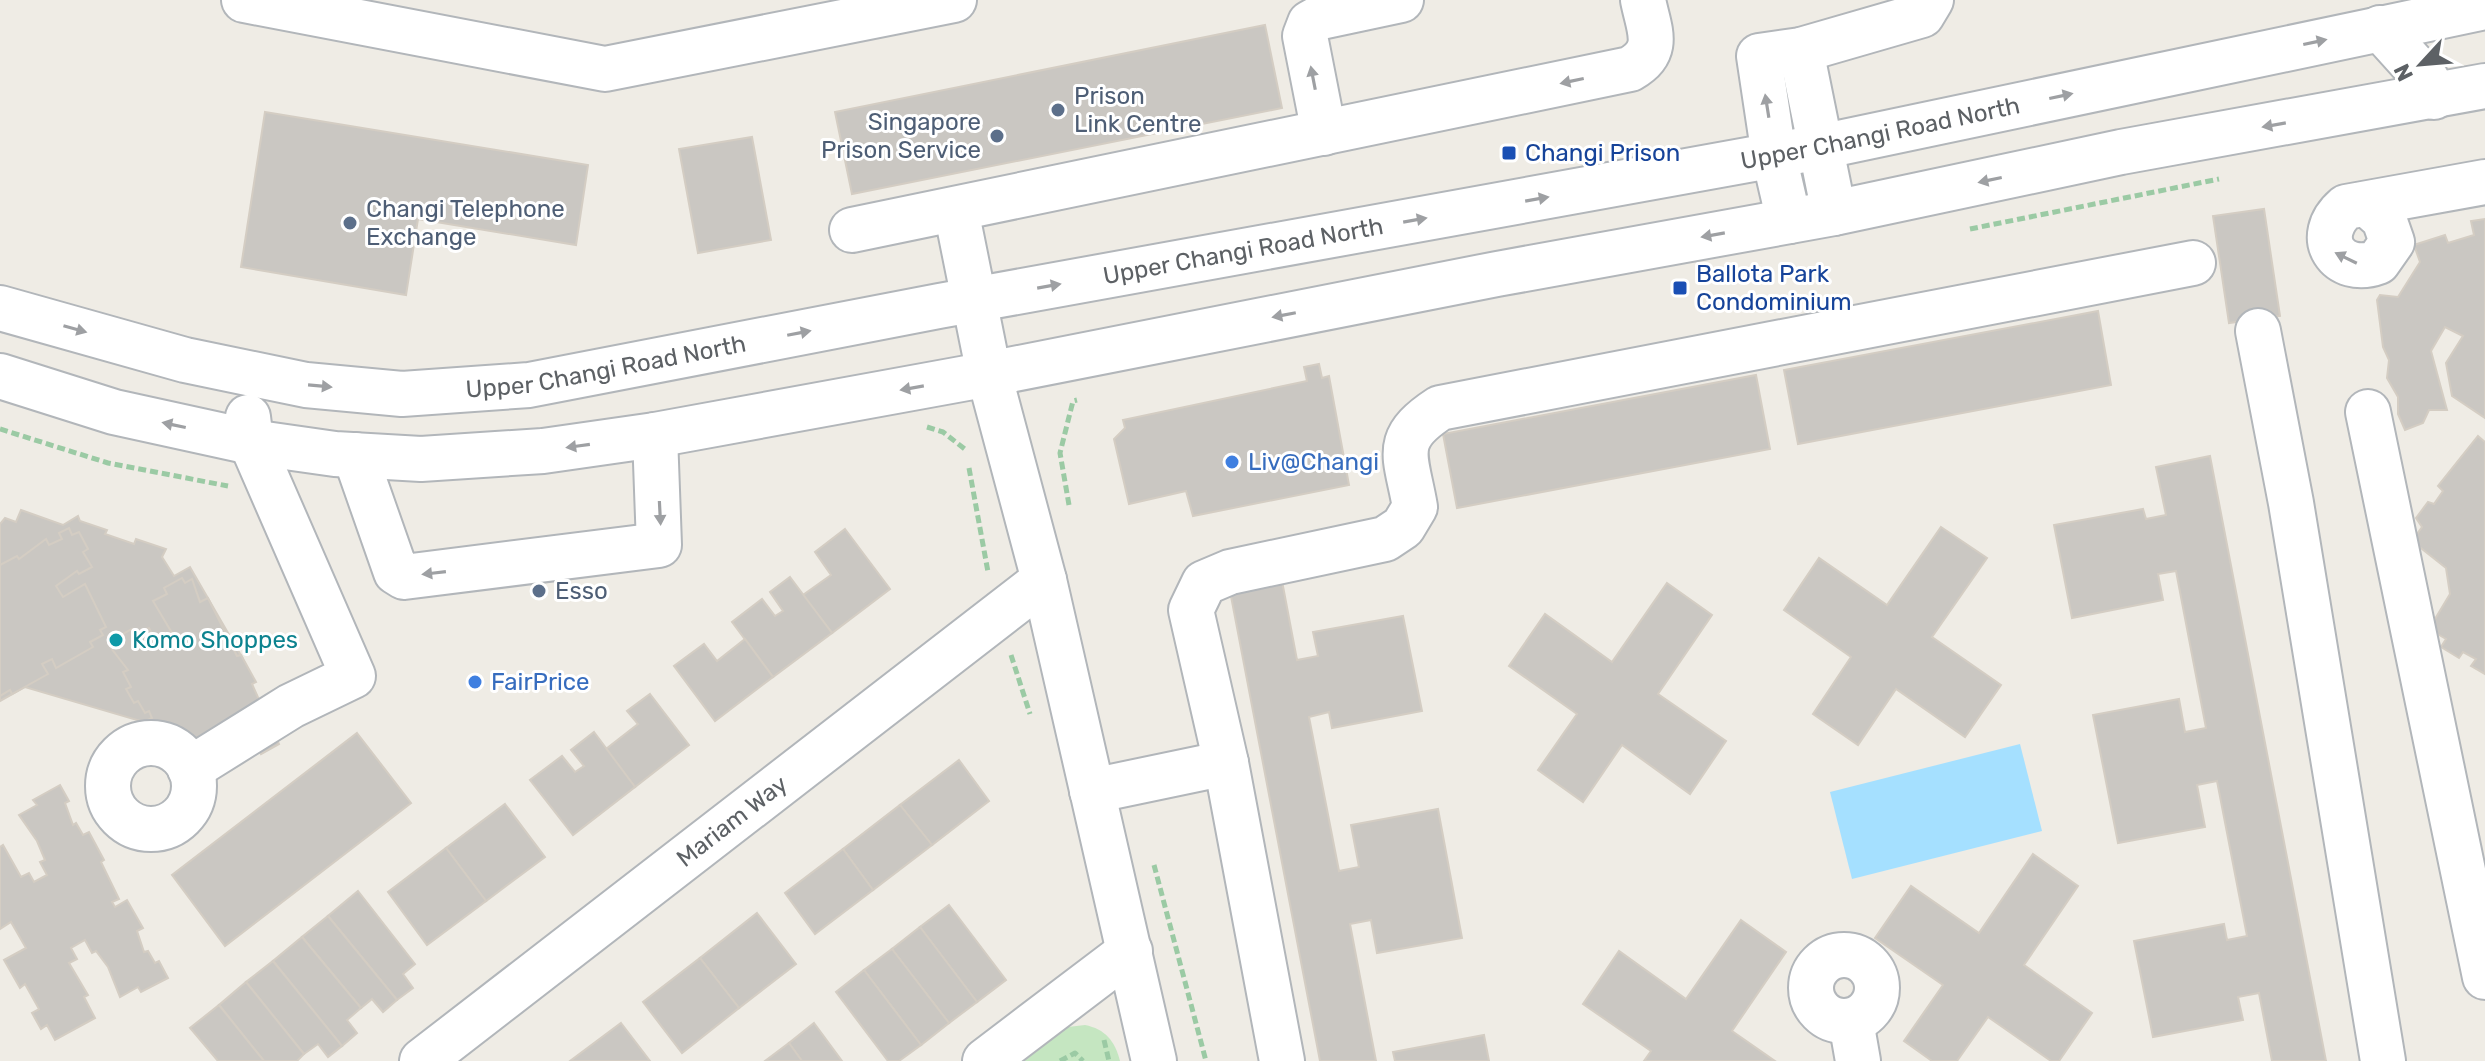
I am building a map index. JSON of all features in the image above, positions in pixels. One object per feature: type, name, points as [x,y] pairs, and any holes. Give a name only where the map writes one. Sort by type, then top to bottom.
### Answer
[{"type":"street","points":[[244,0],[605,69],[954,0]]},
{"type":"street","points":[[1324,133],[1305,36],[1310,23],[1321,17],[1401,0]]},
{"type":"street","points":[[852,230],[1630,69],[1646,60],[1652,46],[1643,0]]},
{"type":"street","points":[[1780,53],[1922,15],[1931,0]]},
{"type":"street","name":"Upper Changi Road North","points":[[0,308],[243,374],[306,385],[402,394],[529,385],[972,300],[1774,156],[2485,7]]},
{"type":"street","points":[[2380,28],[2427,80],[2434,97]]},
{"type":"street","points":[[1780,53],[1820,147],[1834,213]]},
{"type":"street","points":[[1780,53],[1774,156],[1789,221]]},
{"type":"street","points":[[0,376],[114,412],[251,442],[355,455],[421,459],[543,451],[655,435],[989,374],[1451,283],[1834,213],[2121,152],[2485,86]]},
{"type":"street","points":[[2367,204],[2485,182]]},
{"type":"street","points":[[956,210],[989,374],[1044,580],[1154,1061]]},
{"type":"street","points":[[1282,1061],[1226,763],[1191,610],[1204,583],[1230,572],[1385,539],[1403,527],[1415,507],[1404,446],[1415,425],[1440,408],[2193,263]]},
{"type":"street","points":[[2258,331],[2291,503],[2383,1061]]},
{"type":"street","points":[[190,769],[291,706],[353,676],[251,442],[243,374]]},
{"type":"street","points":[[2368,412],[2479,911],[2485,977]]},
{"type":"street","points":[[355,455],[396,572],[404,577],[659,545],[655,435]]},
{"type":"street","name":"Mariam Way","points":[[422,1061],[1044,580]]},
{"type":"street","points":[[1092,791],[1226,763]]},
{"type":"street","points":[[985,1061],[1130,951]]},
{"type":"path","points":[[920,425],[943,432],[966,450],[998,614],[1032,721]]},
{"type":"path","points":[[0,429],[108,463],[273,495]]},
{"type":"path","points":[[1092,980],[1109,1061]]},
{"type":"path","points":[[1060,1061],[1075,1053],[1083,1061]]},
{"type":"green space","points":[[1085,1025],[1108,1037],[1120,1061],[1024,1061],[1068,1027]]},
{"type":"water","points":[[2020,744],[2042,831],[1852,879],[1830,792]]},
{"type":"building","name":"Prison Link Centre","points":[[1265,25],[1282,108],[852,194],[835,112]]},
{"type":"building","points":[[265,112],[588,165],[576,245],[418,219],[406,295],[241,267]]},
{"type":"building","points":[[752,137],[771,240],[698,253],[679,149]]},
{"type":"building","points":[[2264,209],[2280,316],[2229,323],[2213,216]]},
{"type":"building","points":[[2485,219],[2485,418],[2452,396],[2446,363],[2463,336],[2445,327],[2431,351],[2447,410],[2429,410],[2423,423],[2405,430],[2398,414],[2398,397],[2387,378],[2389,360],[2383,347],[2377,300],[2380,295],[2398,297],[2420,262],[2414,245],[2445,235],[2448,243],[2474,235],[2471,221]]},
{"type":"building","points":[[2098,311],[2111,385],[1798,444],[1784,370]]},
{"type":"building","name":"Liv@Changi","points":[[1319,364],[1322,378],[1329,376],[1349,485],[1193,516],[1186,491],[1129,504],[1114,439],[1125,428],[1123,420],[1307,381],[1304,367]]},
{"type":"building","points":[[1756,375],[1770,449],[1457,508],[1443,434]]},
{"type":"building","points":[[2478,436],[2485,442],[2485,674],[2471,666],[2476,659],[2463,652],[2459,658],[2441,647],[2446,639],[2429,629],[2450,594],[2446,568],[2412,541],[2422,527],[2416,518],[2428,502],[2434,504],[2443,491],[2438,486]]},
{"type":"building","points":[[2210,456],[2326,1061],[2272,1061],[2259,993],[2238,997],[2243,1020],[2153,1037],[2134,941],[2224,924],[2227,940],[2247,936],[2217,781],[2197,785],[2205,827],[2118,843],[2093,715],[2179,699],[2185,732],[2206,728],[2176,571],[2158,574],[2163,600],[2072,618],[2054,525],[2143,509],[2146,519],[2166,515],[2156,467]]},
{"type":"building","name":"Komo Shoppes","points":[[21,510],[63,525],[78,516],[80,521],[107,530],[105,534],[134,544],[136,539],[166,549],[162,557],[174,576],[190,567],[243,659],[203,682],[224,722],[164,758],[144,722],[25,687],[0,701],[0,524],[5,518],[16,522]]},
{"type":"building","points":[[1941,527],[1987,558],[1932,637],[2001,685],[1965,737],[1896,689],[1858,745],[1813,714],[1851,657],[1784,610],[1819,558],[1887,605]]},
{"type":"building","points":[[69,528],[72,535],[79,532],[88,549],[83,552],[92,567],[79,574],[77,571],[56,586],[63,597],[85,584],[106,627],[100,630],[103,635],[90,642],[93,647],[56,668],[52,659],[42,664],[48,674],[12,694],[10,690],[0,696],[0,565],[17,556],[19,559],[46,539],[49,545],[62,539],[59,533]]},
{"type":"building","points":[[845,529],[890,589],[832,633],[803,595],[831,575],[815,552]]},
{"type":"building","points":[[790,577],[832,633],[773,677],[732,622],[762,599],[775,616],[783,611],[770,592]]},
{"type":"building","points":[[182,578],[185,583],[192,579],[200,602],[208,598],[237,656],[241,655],[256,682],[252,684],[279,744],[261,754],[258,748],[179,770],[170,754],[164,758],[144,722],[152,718],[149,711],[145,713],[138,701],[134,703],[126,689],[131,687],[123,672],[128,670],[111,648],[119,644],[116,638],[132,629],[135,635],[149,628],[160,648],[167,645],[163,638],[172,633],[153,601],[167,594],[164,588]]},
{"type":"building","points":[[1282,581],[1297,660],[1318,656],[1313,632],[1403,616],[1422,711],[1332,728],[1329,712],[1309,717],[1339,871],[1359,867],[1351,825],[1438,809],[1462,938],[1377,953],[1371,920],[1350,924],[1376,1061],[1320,1061],[1230,591]]},
{"type":"building","points":[[1667,583],[1712,615],[1658,694],[1726,741],[1690,794],[1622,745],[1583,802],[1538,770],[1577,714],[1509,666],[1545,614],[1612,662]]},
{"type":"building","points":[[745,639],[773,677],[715,721],[674,666],[704,644],[717,661]]},
{"type":"building","points":[[650,694],[689,745],[635,787],[606,749],[638,724],[627,711]]},
{"type":"building","points":[[594,732],[635,787],[573,835],[530,780],[562,756],[575,772],[584,766],[571,750]]},
{"type":"building","points":[[357,733],[411,803],[225,946],[172,875]]},
{"type":"building","points":[[959,760],[989,801],[932,845],[900,805]]},
{"type":"building","points":[[60,785],[69,801],[65,803],[73,825],[76,823],[83,835],[89,832],[104,860],[101,862],[119,899],[112,902],[115,907],[127,900],[143,928],[137,931],[144,952],[148,951],[155,963],[159,961],[168,978],[141,992],[138,987],[120,997],[108,967],[96,951],[92,953],[85,940],[71,948],[77,959],[69,963],[88,995],[84,997],[95,1018],[55,1040],[47,1025],[41,1029],[32,1013],[39,1009],[25,984],[20,988],[4,960],[26,948],[11,922],[0,929],[0,847],[3,845],[21,877],[29,873],[34,882],[47,875],[40,862],[45,860],[37,841],[19,815],[37,805],[33,800]]},
{"type":"building","points":[[505,804],[545,857],[486,901],[446,848]]},
{"type":"building","points":[[900,805],[932,845],[873,890],[843,849]]},
{"type":"building","points":[[446,848],[486,901],[427,945],[388,892]]},
{"type":"building","points":[[843,849],[873,890],[815,934],[785,893]]},
{"type":"building","points":[[2033,854],[2078,886],[2024,965],[2092,1013],[2059,1061],[2051,1061],[1988,1017],[1957,1061],[1932,1061],[1904,1041],[1943,985],[1875,938],[1911,886],[1979,933]]},
{"type":"building","points":[[358,891],[415,964],[403,974],[413,988],[397,1000],[328,916]]},
{"type":"building","points":[[949,905],[1006,980],[977,1002],[920,927]]},
{"type":"building","points":[[757,913],[796,964],[739,1008],[700,958]]},
{"type":"building","points":[[328,916],[397,1000],[383,1012],[372,999],[361,1008],[302,937]]},
{"type":"building","points":[[1741,920],[1786,952],[1732,1031],[1775,1061],[1644,1061],[1651,1051],[1583,1004],[1619,951],[1686,999]]},
{"type":"building","points":[[920,927],[977,1002],[949,1023],[892,949]]},
{"type":"building","points":[[302,937],[361,1008],[347,1020],[357,1033],[342,1046],[273,961]]},
{"type":"building","points":[[892,949],[949,1023],[921,1045],[864,970]]},
{"type":"building","points":[[700,958],[739,1008],[682,1053],[643,1002]]},
{"type":"building","points":[[273,961],[342,1046],[328,1057],[318,1044],[304,1054],[246,982]]},
{"type":"building","points":[[864,970],[921,1045],[899,1061],[888,1061],[836,992]]},
{"type":"building","points":[[246,982],[304,1054],[297,1061],[264,1061],[219,1005]]},
{"type":"building","points":[[219,1005],[264,1061],[218,1061],[190,1028]]},
{"type":"building","points":[[621,1023],[650,1061],[570,1061]]},
{"type":"building","points":[[814,1023],[842,1061],[802,1061],[789,1043]]},
{"type":"building","points":[[1484,1035],[1489,1061],[1395,1061],[1393,1052]]},
{"type":"building","points":[[789,1043],[802,1061],[765,1061]]},
{"type":"place","name":"Prison Link Centre","points":[[1058,110]]},
{"type":"place","name":"Singapore Prison Service","points":[[997,136]]},
{"type":"place","name":"Changi Prison","points":[[1509,153]]},
{"type":"place","name":"Changi Telephone Exchange","points":[[350,223]]},
{"type":"place","name":"Ballota Park Condominium","points":[[1680,288]]},
{"type":"place","name":"Liv@Changi","points":[[1232,462]]},
{"type":"place","name":"Esso","points":[[539,591]]},
{"type":"place","name":"Komo Shoppes","points":[[116,640]]},
{"type":"place","name":"FairPrice","points":[[475,682]]}]
